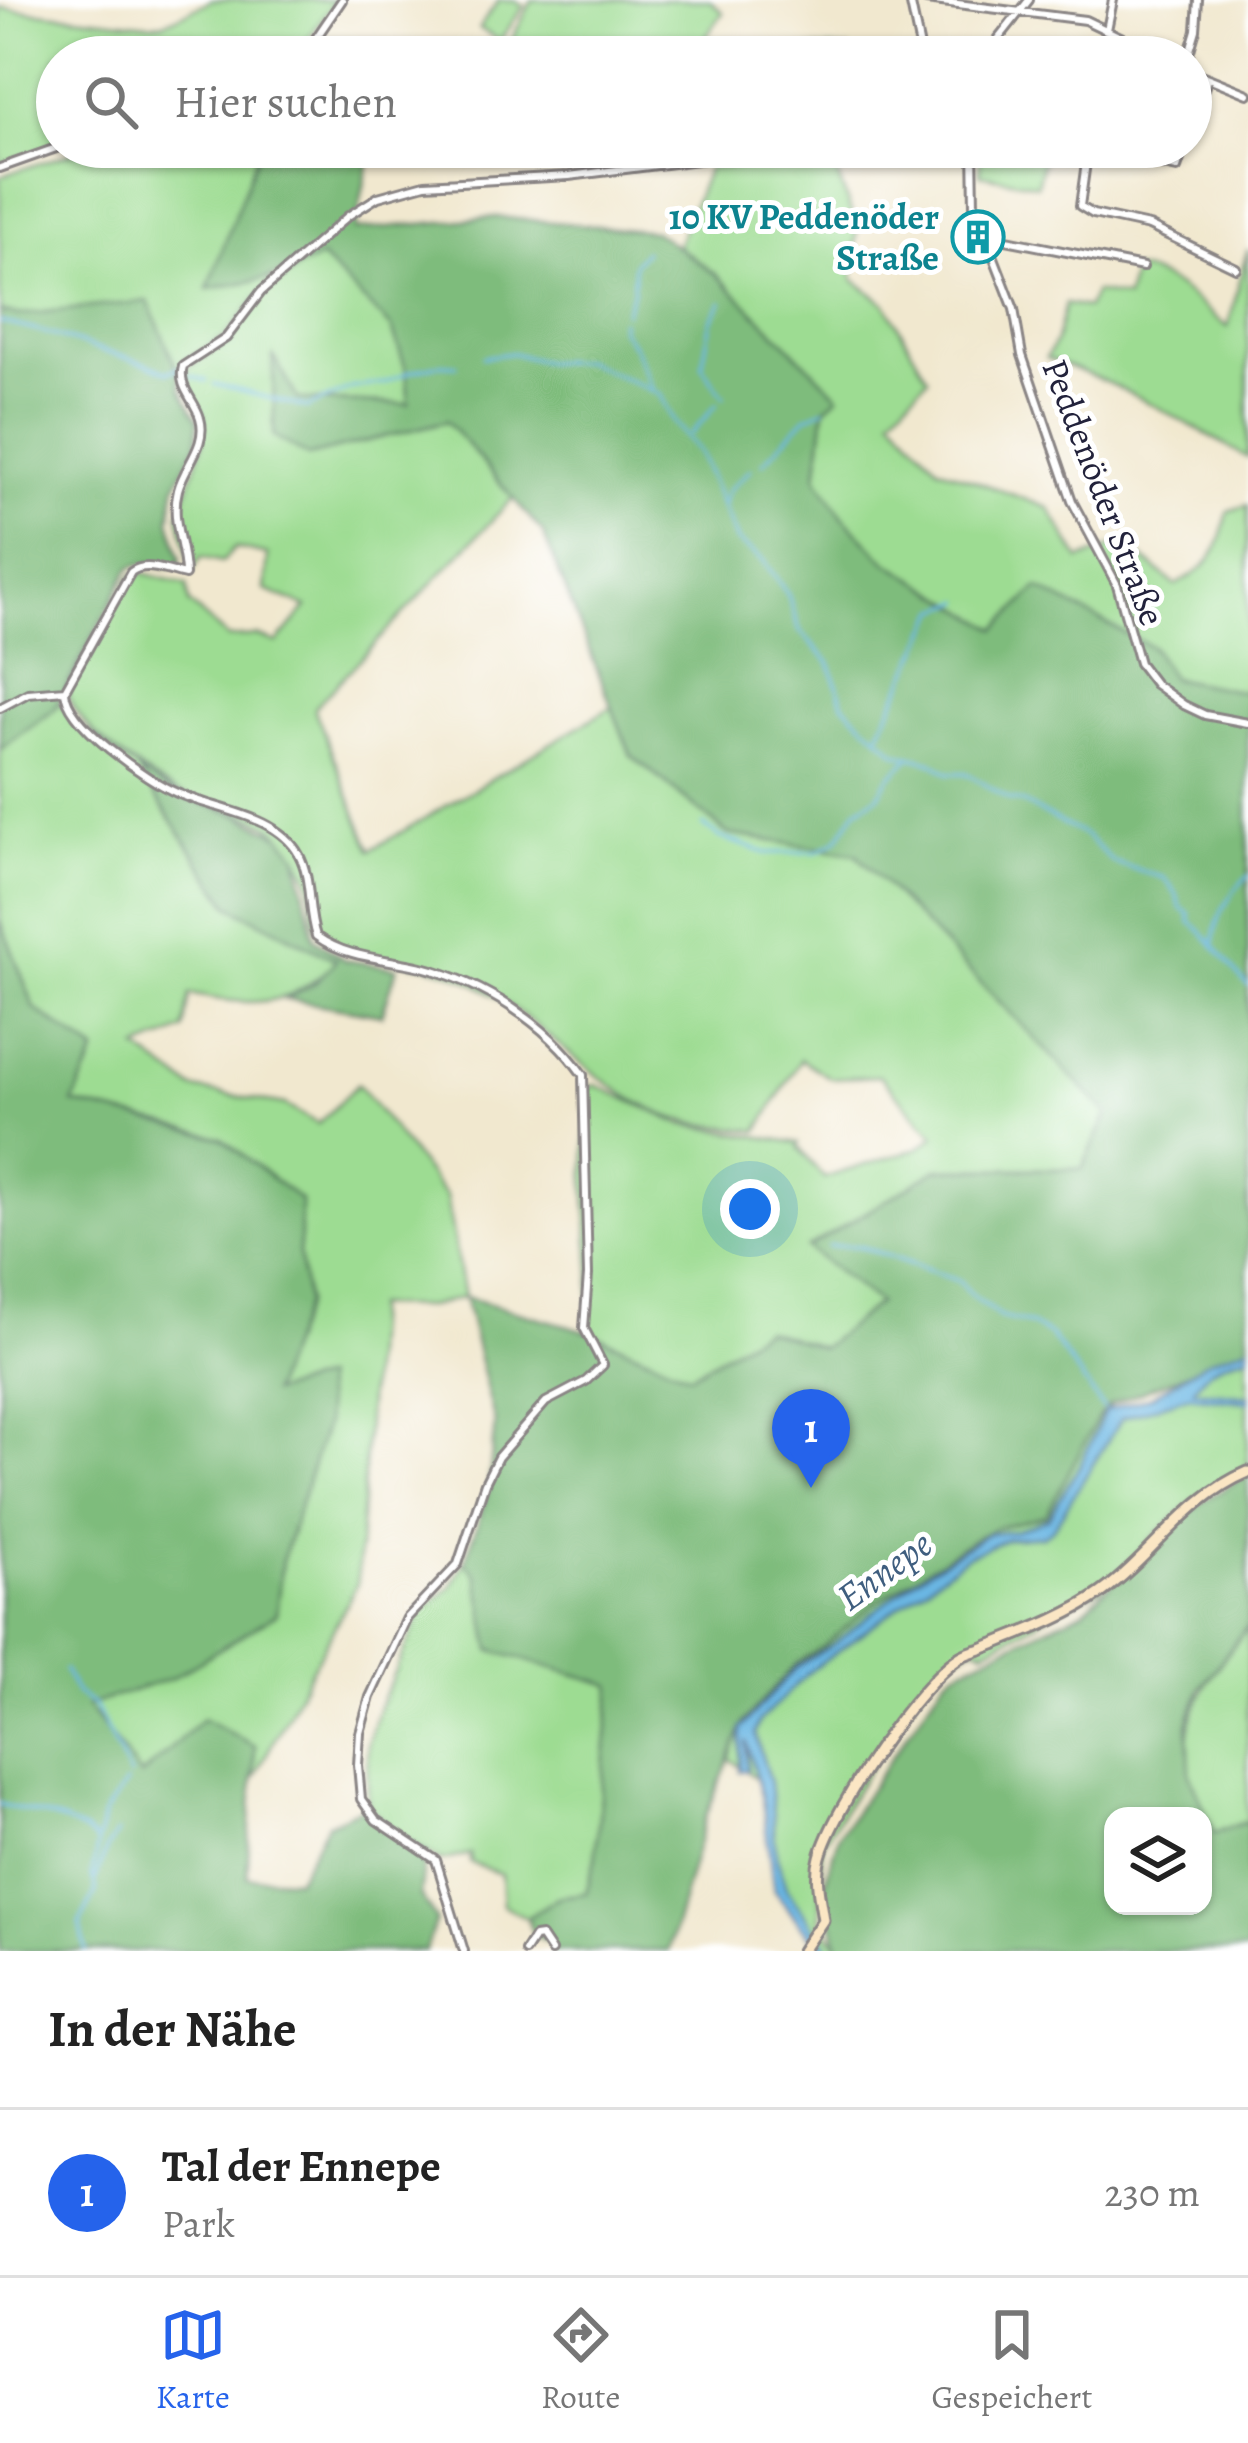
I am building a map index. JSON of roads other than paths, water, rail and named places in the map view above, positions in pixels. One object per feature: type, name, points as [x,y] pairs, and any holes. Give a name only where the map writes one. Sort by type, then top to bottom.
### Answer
[{"type":"street","points":[[317,36],[342,0]]},
{"type":"street","points":[[910,0],[918,36]]},
{"type":"street","points":[[926,0],[1085,20],[1121,36]]},
{"type":"street","points":[[1000,36],[1029,0]]},
{"type":"street","points":[[1107,29],[1113,0]]},
{"type":"street","points":[[1194,36],[1198,0]]},
{"type":"street","points":[[1212,82],[1248,94]]},
{"type":"street","points":[[0,168],[36,155]]},
{"type":"street","points":[[464,1951],[436,1860],[376,1820],[361,1798],[360,1733],[370,1697],[407,1618],[458,1564],[498,1456],[546,1402],[586,1382],[603,1365],[584,1328],[588,1258],[583,1076],[565,1050],[487,993],[423,968],[334,949],[316,936],[299,855],[283,836],[240,814],[172,791],[84,728],[64,698],[64,690],[130,572],[138,566],[184,575],[174,519],[178,486],[194,457],[202,428],[183,388],[183,366],[226,338],[261,292],[348,216],[378,197],[425,184],[568,176],[619,168]]},
{"type":"street","name":"Peddenöder Straße","points":[[973,168],[974,206],[1014,309],[1022,355],[1072,502],[1117,585],[1139,663],[1155,684],[1184,705],[1205,715],[1248,723]]},
{"type":"street","points":[[1084,168],[1080,206],[1093,214],[1149,226],[1236,268]]},
{"type":"street","points":[[986,236],[1143,267]]},
{"type":"street","points":[[0,708],[28,693],[64,690]]},
{"type":"street","points":[[805,1947],[820,1927],[816,1879],[826,1839],[874,1760],[931,1681],[965,1653],[1054,1618],[1099,1594],[1194,1504],[1248,1472]]},
{"type":"street","points":[[525,1951],[534,1936],[541,1936],[551,1951]]},
{"type":"water","points":[[1248,1346],[1248,1355],[1216,1366],[1194,1390],[1248,1396],[1248,1402],[1188,1396],[1122,1418],[1052,1530],[1042,1536],[1007,1539],[969,1555],[809,1672],[759,1722],[755,1733],[770,1783],[776,1854],[786,1888],[831,1951],[822,1951],[774,1891],[762,1798],[746,1741],[747,1771],[740,1772],[741,1728],[797,1667],[916,1578],[987,1534],[1015,1531],[1048,1518],[1105,1411],[1152,1396],[1208,1360]]},
{"type":"waterway","points":[[625,313],[633,290],[634,263],[645,251]]},
{"type":"waterway","points":[[722,302],[711,320],[702,366],[724,397]]},
{"type":"waterway","points":[[621,320],[621,329],[634,346],[652,388]]},
{"type":"waterway","points":[[0,322],[167,372],[179,368]]},
{"type":"waterway","points":[[483,357],[513,353],[545,362],[585,361],[660,394],[674,422],[699,452],[737,541],[763,560],[788,595],[800,631],[830,663],[843,703],[853,714],[897,753],[932,762],[948,773],[966,773],[1086,836],[1113,862],[1164,878],[1181,908],[1190,914],[1190,922],[1248,986]]},
{"type":"waterway","points":[[214,384],[307,408],[351,388],[384,383],[440,364],[457,365]]},
{"type":"waterway","points":[[191,376],[207,381]]},
{"type":"waterway","points":[[691,434],[717,404]]},
{"type":"waterway","points":[[763,463],[806,417],[824,409]]},
{"type":"waterway","points":[[723,503],[728,490],[751,469]]},
{"type":"waterway","points":[[879,734],[938,610],[963,601]]},
{"type":"waterway","points":[[703,825],[720,837],[766,853],[817,852],[837,840],[857,809],[878,796],[909,758]]},
{"type":"waterway","points":[[1214,947],[1224,908],[1248,876]]},
{"type":"waterway","points":[[828,1246],[859,1246],[959,1281],[1000,1317],[1030,1324],[1051,1336],[1104,1409]]},
{"type":"waterway","points":[[64,1670],[77,1694],[94,1705],[130,1776]]},
{"type":"waterway","points":[[99,1839],[103,1815],[126,1783]]},
{"type":"waterway","points":[[0,1804],[66,1823],[98,1843],[92,1874],[96,1892],[80,1923],[86,1951]]},
{"type":"waterway","points":[[95,1880],[117,1833]]},
{"type":"place","name":"10 KV Peddenöder Straße","points":[[978,237]]},
{"type":"place","name":"Tal der Ennepe","points":[[811,1488]]},
{"type":"water label","name":"Ennepe","points":[[884,1570]]}]
